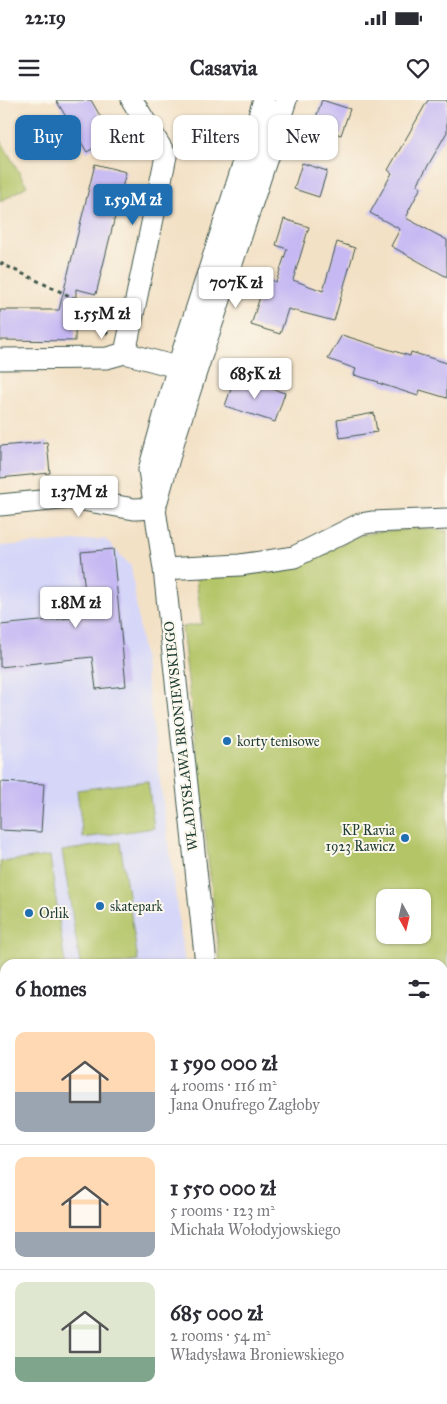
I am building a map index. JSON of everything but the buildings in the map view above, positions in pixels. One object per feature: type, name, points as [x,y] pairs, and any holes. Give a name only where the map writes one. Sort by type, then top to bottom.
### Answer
[{"type":"street","points":[[125,353],[166,156],[132,100]]},
{"type":"street","name":"WŁADYSŁAWA BRONIEWSKIEGO","points":[[205,959],[156,508],[187,369],[264,100]]},
{"type":"street","name":"WŁADYSŁAWA BRONIEWSKIEGO","points":[[187,369],[286,100]]},
{"type":"street","points":[[0,359],[107,358],[125,353],[187,369]]},
{"type":"street","points":[[0,505],[71,498],[134,509],[156,508]]},
{"type":"street","points":[[164,569],[240,565],[294,557],[360,524],[447,519]]},
{"type":"path","points":[[0,263],[80,301],[125,353]]},
{"type":"shaded area","points":[[105,539],[131,566],[184,959],[0,959],[0,546]]},
{"type":"green space","points":[[0,139],[27,186],[0,202]]},
{"type":"green space","points":[[422,528],[447,531],[447,959],[219,959],[182,627],[202,624],[196,579],[281,571],[299,565],[358,536],[376,532]]},
{"type":"green space","points":[[148,781],[154,828],[83,838],[77,790]]},
{"type":"green space","name":"skatepark","points":[[120,842],[138,959],[79,959],[62,851]]},
{"type":"green space","name":"Orlik","points":[[50,856],[64,959],[0,959],[0,862]]},
{"type":"place","name":"korty tenisowe","points":[[227,741]]},
{"type":"place","name":"KP Ravia 1923 Rawicz","points":[[405,838]]},
{"type":"place","name":"skatepark","points":[[100,906]]},
{"type":"place","name":"Orlik","points":[[29,913]]}]
